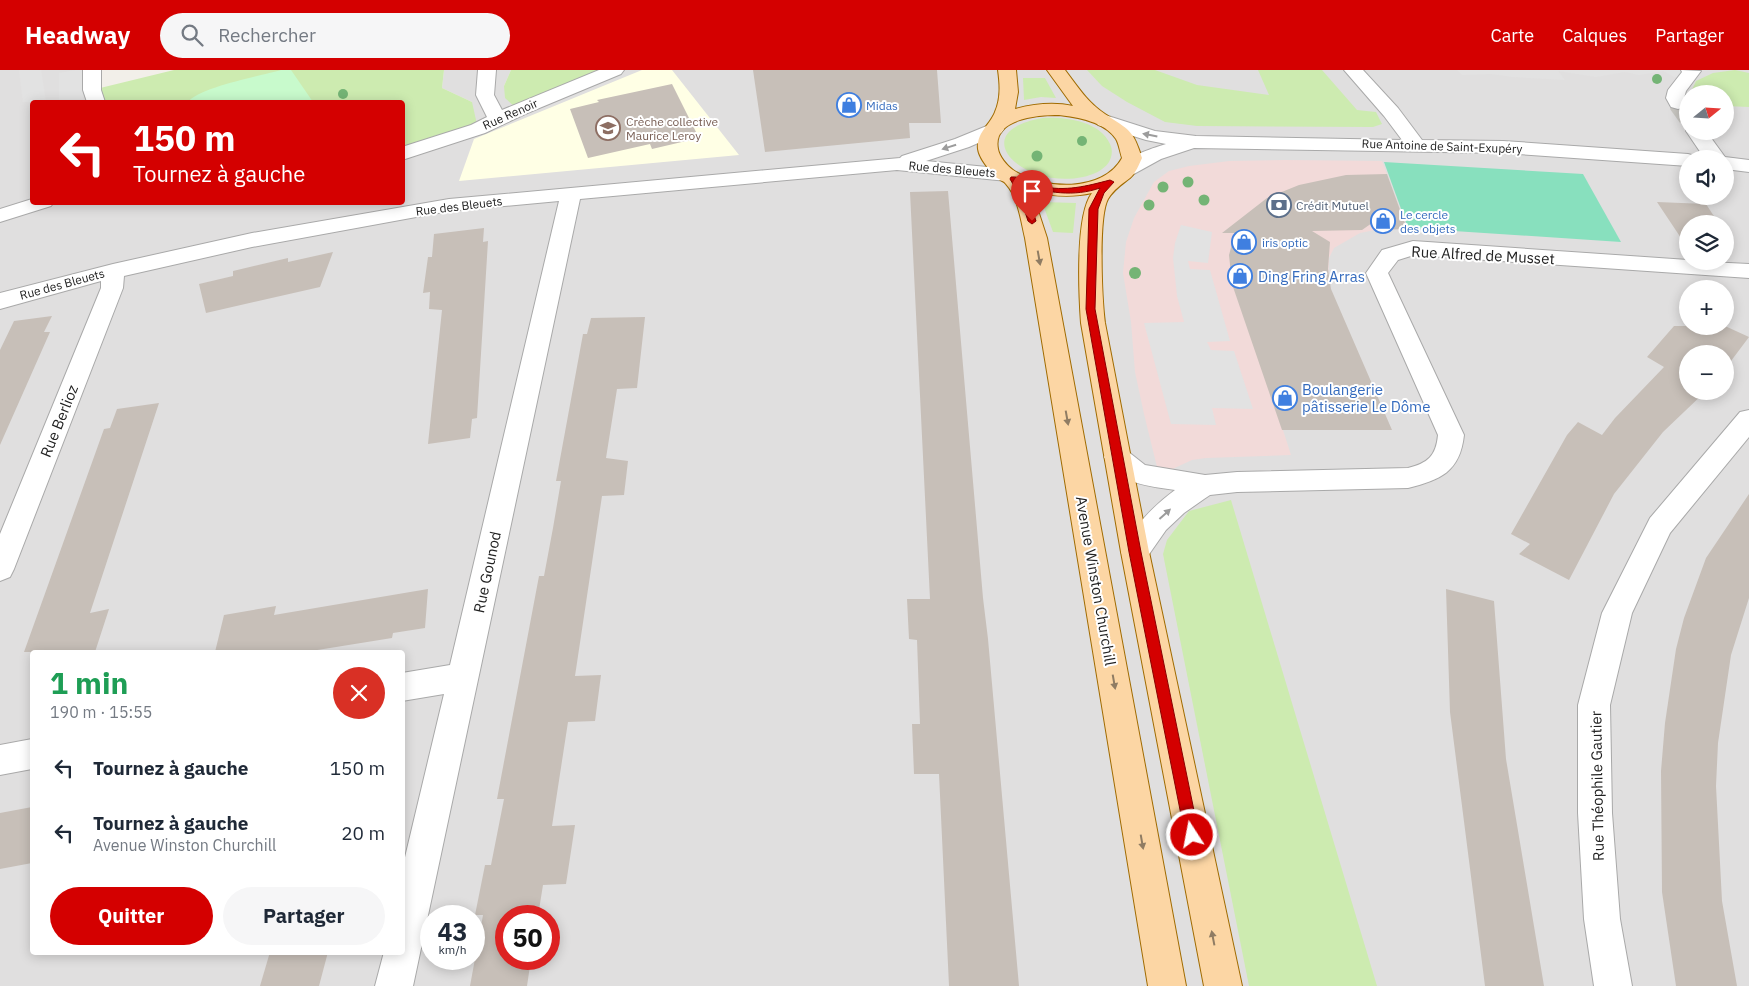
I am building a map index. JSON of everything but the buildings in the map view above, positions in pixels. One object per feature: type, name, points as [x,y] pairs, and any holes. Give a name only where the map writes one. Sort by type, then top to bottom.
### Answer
[{"type":"main road","points":[[1007,70],[1010,96],[1006,111],[988,138],[988,149],[992,160],[1011,177],[1040,188],[1060,191],[1088,190],[1117,177]]},
{"type":"main road","points":[[1056,70],[1077,99],[1101,120],[1121,133],[1130,147],[1131,157],[1117,177],[1100,193],[1094,209],[1090,294],[1092,323],[1135,552],[1223,986]]},
{"type":"main road","points":[[996,126],[1016,114],[1041,109],[1067,110],[1101,120]]},
{"type":"main road","name":"Avenue Winston Churchill","points":[[1011,177],[1024,196],[1036,238],[1167,986]]},
{"type":"street","points":[[92,70],[92,90],[95,100]]},
{"type":"street","points":[[487,70],[485,95],[498,120]]},
{"type":"street","name":"Rue Renoir","points":[[405,153],[498,120],[615,70]]},
{"type":"street","points":[[1353,70],[1391,112],[1415,144]]},
{"type":"street","points":[[1676,101],[1677,90],[1691,71]]},
{"type":"street","points":[[1101,120],[1153,136],[1196,142]]},
{"type":"street","name":"Rue des Bleuets","points":[[897,164],[962,143],[996,126]]},
{"type":"street","points":[[1117,177],[1142,160],[1165,149],[1196,142]]},
{"type":"street","name":"Rue Antoine de Saint-Exupéry","points":[[1196,142],[1415,144],[1503,147],[1679,159]]},
{"type":"street","name":"Rue des Bleuets","points":[[0,301],[113,271],[252,240],[449,206],[897,164],[1011,177]]},
{"type":"street","name":"Rue Gounod","points":[[405,939],[571,194]]},
{"type":"street","points":[[0,216],[35,205]]},
{"type":"street","points":[[332,225],[335,205]]},
{"type":"street","name":"Rue Alfred de Musset","points":[[1205,484],[1408,478],[1432,470],[1447,457],[1451,446],[1451,435],[1447,423],[1377,273],[1390,254],[1413,248],[1749,271]]},
{"type":"street","name":"Rue Berlioz","points":[[0,569],[112,288],[113,271]]},
{"type":"street","name":"Rue Théophile Gautier","points":[[1613,986],[1601,910],[1595,813],[1594,705],[1617,613],[1660,526],[1749,419]]},
{"type":"street","points":[[1117,457],[1139,474],[1205,484]]},
{"type":"street","points":[[1135,552],[1146,533],[1164,514],[1186,495],[1205,484]]},
{"type":"street","points":[[405,687],[464,678]]},
{"type":"street","points":[[0,760],[30,754]]},
{"type":"street","name":"Rue Gounod","points":[[394,986],[401,955]]},
{"type":"shaded area","points":[[0,70],[92,70],[96,100],[30,100],[30,205],[405,205],[405,152],[472,102],[442,88],[444,70],[511,70],[504,86],[615,70],[1749,70],[1749,986],[0,986]]},
{"type":"shaded area","points":[[19,70],[41,70],[46,100],[23,102]]},
{"type":"shaded area","points":[[84,70],[83,100],[59,100],[59,73]]},
{"type":"shaded area","name":"Crèche collective Maurice Leroy","points":[[642,70],[672,70],[739,155],[459,181],[474,139]]},
{"type":"shaded area","points":[[1457,70],[1698,70],[1692,71],[1687,79],[1674,77],[1663,71],[1639,75],[1625,72],[1596,77],[1558,71],[1565,80],[1492,74],[1462,75]]},
{"type":"shaded area","points":[[1229,161],[1382,161],[1407,229],[1375,230],[1360,233],[1334,248],[1329,258],[1328,281],[1331,289],[1283,430],[1291,455],[1206,458],[1192,460],[1166,472],[1157,467],[1135,372],[1131,322],[1123,273],[1126,242],[1134,218],[1154,182],[1169,171],[1189,166]]},
{"type":"shaded area","points":[[1181,225],[1212,232],[1208,263],[1188,261],[1190,269],[1210,270],[1230,341],[1207,342],[1211,350],[1234,351],[1253,409],[1212,408],[1216,425],[1171,424],[1144,323],[1184,322],[1177,296],[1173,258],[1175,243]]},
{"type":"green space","points":[[174,70],[444,70],[442,88],[472,102],[478,129],[405,153],[405,100],[95,100],[92,90]]},
{"type":"green space","points":[[281,70],[291,70],[312,100],[191,100],[217,87]]},
{"type":"green space","points":[[511,70],[615,70],[518,110],[505,98],[504,86]]},
{"type":"green space","points":[[1087,70],[1155,70],[1197,85],[1269,95],[1258,70],[1322,70],[1357,110],[1376,112],[1382,124],[1373,127],[1197,126],[1165,122],[1102,86]]},
{"type":"green space","points":[[1735,70],[1749,73],[1749,107],[1734,106],[1734,85],[1694,85],[1696,81],[1713,73]]},
{"type":"green space","points":[[1023,78],[1045,78],[1056,98],[1041,97],[1024,100]]},
{"type":"green space","points":[[1043,118],[1061,118],[1081,122],[1098,130],[1105,136],[1111,146],[1111,158],[1107,165],[1090,175],[1060,179],[1040,175],[1022,167],[1010,157],[1004,146],[1007,135],[1019,125]]},
{"type":"green space","points":[[1384,162],[1583,174],[1621,242],[1408,228]]},
{"type":"green space","points":[[1042,202],[1076,203],[1073,233],[1053,232]]},
{"type":"green space","points":[[1231,500],[1377,986],[1249,986],[1163,554],[1167,540],[1189,511]]},
{"type":"place","name":"Midas","points":[[849,105]]},
{"type":"place","name":"Crèche collective Maurice Leroy","points":[[608,128]]},
{"type":"place","name":"Crédit Mutuel","points":[[1279,205]]},
{"type":"place","name":"Le cercle des objets","points":[[1383,221]]},
{"type":"place","name":"iris optic","points":[[1244,242]]},
{"type":"place","name":"Ding Fring Arras","points":[[1240,276]]},
{"type":"place","name":"Boulangerie pâtisserie Le Dôme","points":[[1285,398]]},
{"type":"route","points":[[1032,221],[1024,196],[1014,179],[1031,186],[1060,191],[1088,190],[1110,182],[1100,193],[1092,218],[1090,309],[1135,552],[1192,835]]}]
